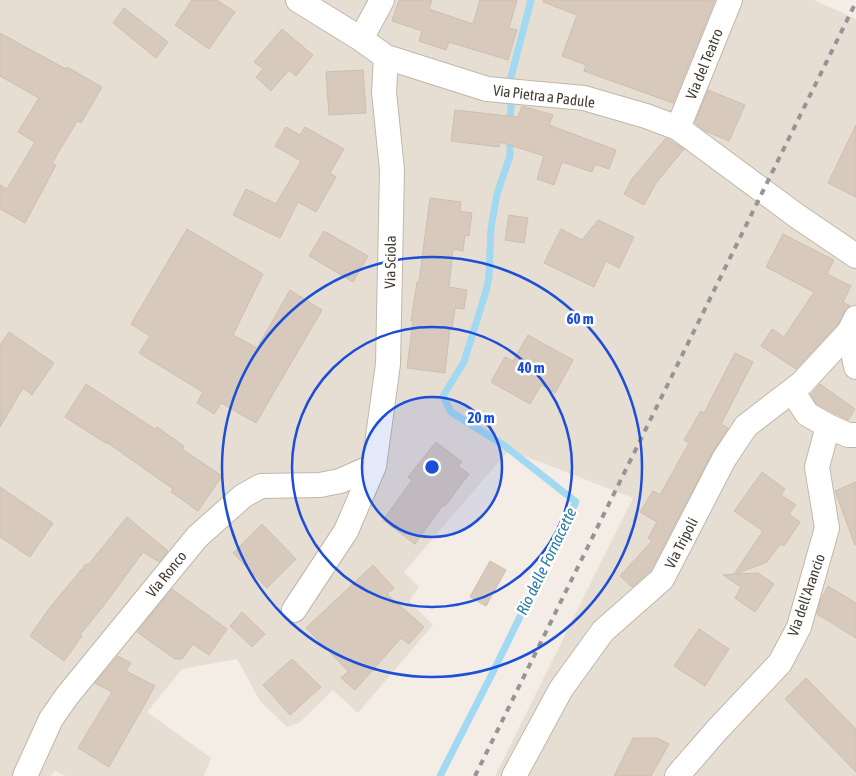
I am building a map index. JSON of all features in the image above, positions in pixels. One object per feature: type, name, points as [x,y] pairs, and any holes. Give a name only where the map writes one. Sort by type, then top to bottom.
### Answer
[{"type":"street","name":"Via Pietra a Padule","points":[[298,0],[361,39],[386,57],[487,88],[584,98],[646,116],[678,128],[797,216],[856,256]]},
{"type":"street","points":[[361,39],[382,0]]},
{"type":"street","name":"Via del Teatro","points":[[678,128],[730,0]]},
{"type":"street","name":"Via Sciola","points":[[294,610],[346,530],[374,466],[388,364],[392,170],[384,92],[386,57]]},
{"type":"street","points":[[853,325],[856,367]]},
{"type":"street","name":"Via Tripoli","points":[[514,776],[561,689],[603,631],[662,579],[724,459],[746,426],[793,392],[853,325]]},
{"type":"street","points":[[793,392],[807,414],[848,435],[856,435]]},
{"type":"street","name":"Via dell'Arancio","points":[[677,776],[710,737],[780,663],[799,627],[827,528],[817,468],[828,426]]},
{"type":"street","name":"Via Ronco","points":[[25,776],[52,720],[67,696],[197,537],[243,496],[261,486],[320,484],[340,481],[374,466]]},
{"type":"shaded area","points":[[0,0],[814,0],[856,19],[856,776],[495,776],[633,498],[509,450],[404,572],[419,587],[409,601],[433,625],[358,713],[333,690],[299,723],[287,727],[260,701],[237,659],[182,669],[147,712],[211,758],[204,776],[65,776],[55,771],[51,776],[0,776]]},
{"type":"building","points":[[192,0],[217,0],[235,12],[209,49],[175,25]]},
{"type":"building","points":[[399,0],[432,0],[429,9],[473,24],[480,0],[517,0],[509,28],[517,30],[508,60],[449,42],[446,50],[419,41],[422,31],[392,21]]},
{"type":"building","points":[[544,0],[715,0],[673,103],[584,71],[586,65],[562,56],[577,15],[543,2]]},
{"type":"building","points":[[124,8],[168,42],[156,58],[113,23]]},
{"type":"building","points":[[282,29],[313,55],[296,76],[289,70],[271,91],[256,77],[263,69],[254,62]]},
{"type":"building","points":[[0,33],[102,87],[81,123],[77,121],[52,163],[56,165],[25,223],[0,209],[0,185],[7,189],[35,142],[18,132],[39,98],[0,76]]},
{"type":"building","points":[[363,70],[366,113],[329,115],[326,72]]},
{"type":"building","points":[[708,90],[745,105],[729,141],[705,131],[695,123]]},
{"type":"building","points":[[522,106],[553,115],[549,125],[616,150],[609,169],[595,164],[592,172],[562,162],[554,185],[537,179],[544,156],[500,142],[499,147],[451,141],[455,110],[518,117]]},
{"type":"building","points":[[856,125],[856,197],[828,183]]},
{"type":"building","points":[[286,127],[300,135],[305,127],[344,149],[330,173],[336,177],[316,212],[298,202],[280,238],[233,215],[246,189],[276,204],[301,161],[275,146]]},
{"type":"building","points":[[666,138],[684,149],[656,183],[644,205],[624,194],[632,179]]},
{"type":"building","points":[[430,198],[461,202],[460,211],[472,213],[469,236],[465,235],[463,251],[453,249],[449,287],[467,290],[464,309],[455,308],[452,328],[450,327],[445,373],[407,368],[413,321],[411,321],[417,282],[419,282]]},
{"type":"building","points":[[509,215],[528,218],[524,243],[505,240]]},
{"type":"building","points":[[598,220],[634,237],[619,268],[606,261],[594,287],[544,263],[561,229],[582,240]]},
{"type":"building","points":[[187,229],[263,274],[233,335],[257,348],[290,290],[322,310],[256,423],[221,403],[214,414],[197,403],[203,392],[139,353],[150,336],[131,324]]},
{"type":"building","points":[[324,231],[368,256],[353,282],[309,256]]},
{"type":"building","points":[[783,234],[834,260],[827,274],[851,286],[843,302],[850,306],[844,312],[838,324],[796,369],[761,346],[772,329],[784,337],[814,292],[766,267]]},
{"type":"building","points":[[9,332],[54,363],[32,395],[23,388],[0,427],[0,345]]},
{"type":"building","points":[[528,335],[573,360],[555,393],[541,385],[530,404],[491,382],[505,357],[513,361]]},
{"type":"building","points":[[735,353],[753,362],[721,424],[728,428],[712,453],[651,570],[632,587],[620,576],[652,541],[648,538],[657,522],[640,512],[653,491],[660,495],[689,443],[684,440],[701,411],[704,413]]},
{"type":"building","points":[[86,384],[155,429],[157,427],[184,446],[182,449],[222,476],[198,511],[171,492],[173,489],[108,443],[65,417]]},
{"type":"building","points":[[820,384],[855,409],[848,420],[817,404],[811,395]]},
{"type":"building","points":[[436,442],[462,462],[458,466],[469,474],[445,506],[443,505],[415,544],[383,520],[412,480],[408,477]]},
{"type":"building","points":[[762,472],[785,489],[781,495],[796,505],[789,514],[800,522],[784,546],[780,544],[767,562],[736,574],[758,573],[774,584],[755,612],[735,598],[741,587],[723,575],[734,574],[763,531],[734,511]]},
{"type":"building","points":[[856,482],[856,544],[855,545],[835,491]]},
{"type":"building","points":[[0,487],[53,523],[30,557],[0,537]]},
{"type":"building","points":[[127,517],[168,551],[159,562],[143,552],[80,635],[82,636],[64,661],[30,636],[48,610]]},
{"type":"building","points":[[262,524],[296,559],[267,588],[233,553]]},
{"type":"building","points":[[490,561],[506,570],[486,606],[470,597]]},
{"type":"building","points":[[373,565],[394,588],[387,594],[424,627],[409,644],[401,638],[355,690],[341,678],[348,671],[306,628]]},
{"type":"building","points":[[828,586],[856,603],[856,638],[817,614],[821,599]]},
{"type":"building","points":[[172,589],[227,629],[209,655],[193,644],[182,659],[175,659],[137,632]]},
{"type":"building","points":[[242,612],[265,634],[252,647],[230,626]]},
{"type":"building","points":[[699,629],[729,649],[705,686],[674,666]]},
{"type":"building","points":[[118,656],[131,663],[126,671],[155,686],[109,767],[78,748],[112,692],[95,683]]},
{"type":"building","points":[[292,659],[321,687],[290,715],[263,685]]},
{"type":"building","points":[[806,678],[856,729],[856,772],[785,699]]},
{"type":"building","points":[[633,738],[657,738],[669,744],[651,776],[614,776]]},
{"type":"waterway","points":[[511,77],[531,0]]},
{"type":"waterway","name":"Rio delle Fornacette","points":[[510,125],[511,105]]},
{"type":"waterway","name":"Rio delle Fornacette","points":[[440,776],[576,502],[505,446],[451,412],[443,396],[464,362],[486,291],[489,277],[491,228],[497,194],[510,156],[510,136]]},
{"type":"railway","points":[[475,776],[856,2]]}]
